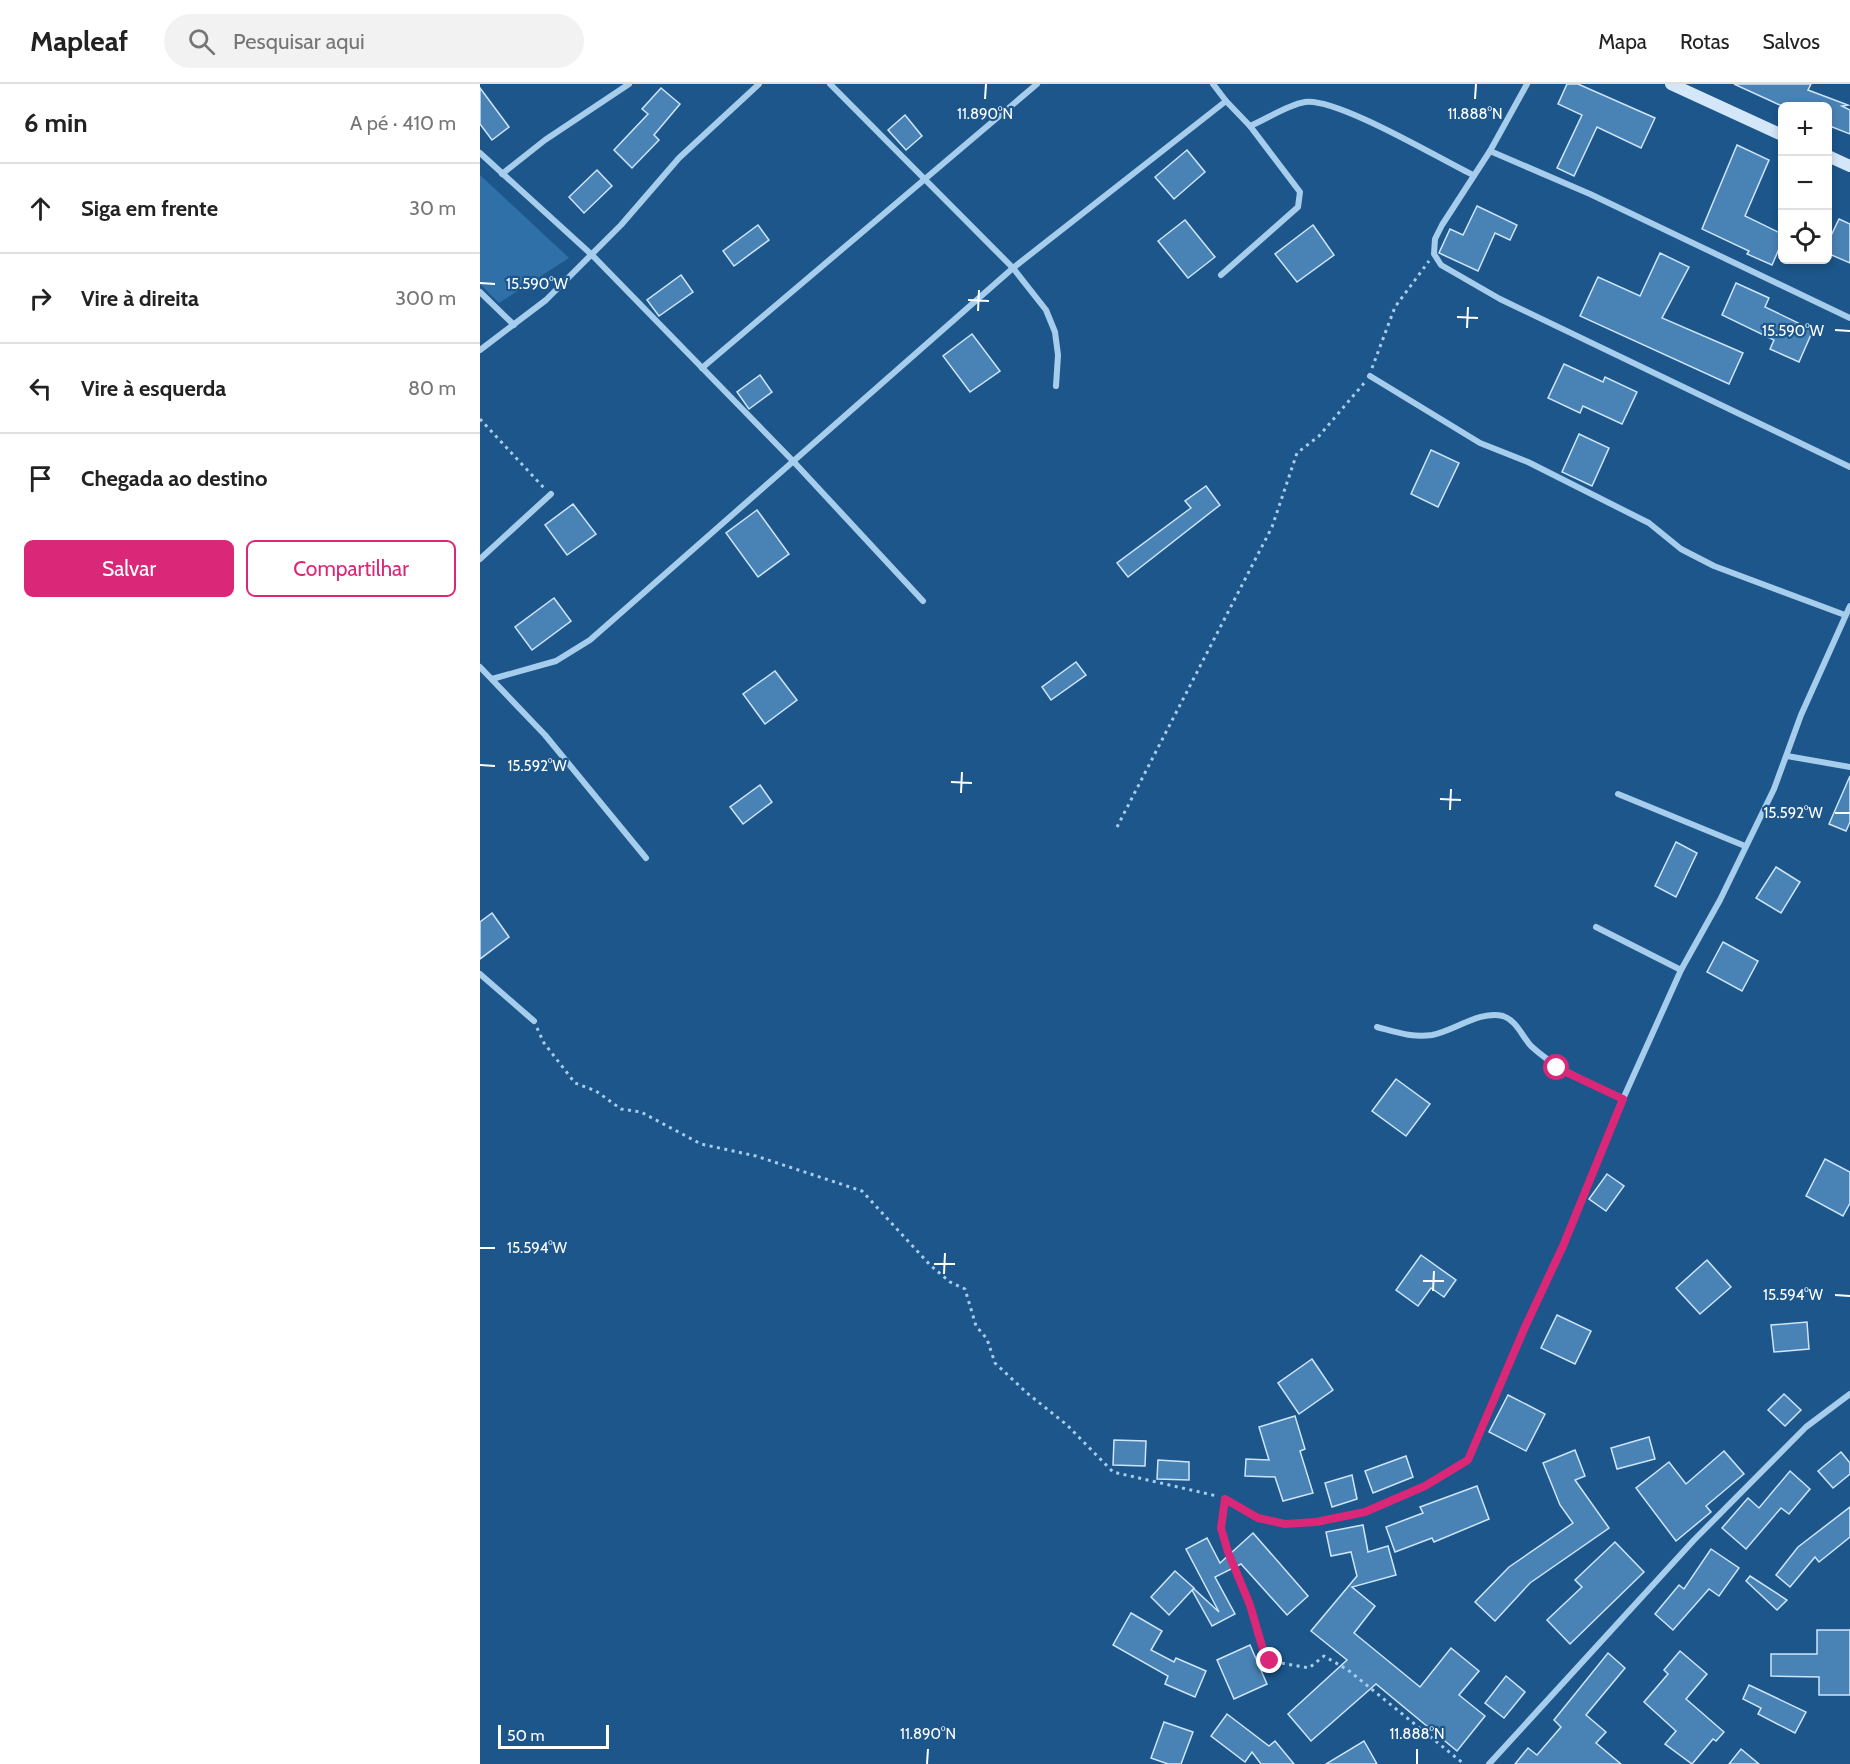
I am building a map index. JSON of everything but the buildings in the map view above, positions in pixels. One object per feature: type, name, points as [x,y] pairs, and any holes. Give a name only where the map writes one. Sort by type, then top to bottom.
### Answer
[{"type":"main road","points":[[1671,84],[1778,133]]},
{"type":"main road","points":[[1832,158],[1850,166]]},
{"type":"street","points":[[502,174],[545,140],[629,84]]},
{"type":"street","points":[[480,350],[546,300],[591,255],[679,158],[759,84]]},
{"type":"street","points":[[830,84],[1013,268],[1046,310],[1054,332],[1058,355],[1056,386]]},
{"type":"street","points":[[702,368],[926,181],[1037,84]]},
{"type":"street","points":[[1213,84],[1296,183],[1300,192],[1298,207],[1221,275]]},
{"type":"street","points":[[1527,84],[1490,151],[1435,239],[1434,254],[1441,265],[1458,277],[1850,467]]},
{"type":"street","points":[[492,679],[556,661],[578,649],[1013,268],[1226,101]]},
{"type":"street","points":[[1250,126],[1304,102],[1319,103],[1345,111],[1473,175]]},
{"type":"street","points":[[1490,151],[1601,199],[1850,318]]},
{"type":"street","points":[[480,153],[591,255],[793,461],[923,601]]},
{"type":"street","points":[[480,292],[514,325]]},
{"type":"street","points":[[1370,376],[1480,443],[1528,462],[1649,523],[1681,549],[1714,566],[1845,615]]},
{"type":"street","points":[[480,559],[551,494]]},
{"type":"street","points":[[1225,1499],[1258,1518],[1285,1524],[1316,1522],[1365,1512],[1425,1486],[1468,1460],[1525,1327],[1563,1246],[1623,1099],[1681,970],[1788,756],[1801,715],[1850,606]]},
{"type":"street","points":[[480,667],[545,735],[646,858]]},
{"type":"street","points":[[1788,756],[1850,767]]},
{"type":"street","points":[[1618,794],[1745,846]]},
{"type":"street","points":[[1596,927],[1681,970]]},
{"type":"street","points":[[480,974],[534,1022]]},
{"type":"street","points":[[1377,1027],[1415,1037],[1434,1035],[1488,1015],[1501,1016],[1510,1020],[1530,1044],[1557,1068],[1623,1099]]},
{"type":"street","points":[[1489,1764],[1694,1540],[1806,1427],[1850,1394]]},
{"type":"path","points":[[1117,827],[1272,527],[1297,453],[1318,436],[1370,376],[1378,345],[1395,307],[1434,254]]},
{"type":"path","points":[[480,419],[551,494]]},
{"type":"path","points":[[534,1022],[544,1043],[567,1075],[575,1083],[596,1091],[621,1109],[641,1112],[700,1144],[756,1156],[862,1191],[930,1265],[950,1282],[964,1289],[976,1326],[987,1339],[995,1363],[1027,1393],[1067,1425],[1113,1472],[1225,1499],[1221,1528],[1228,1552],[1250,1605],[1264,1653],[1270,1661],[1309,1668],[1324,1656],[1348,1670],[1464,1764]]},
{"type":"shaded area","points":[[480,175],[569,258],[499,303],[480,284]]},
{"type":"route","points":[[1270,1661],[1264,1653],[1250,1605],[1228,1552],[1221,1528],[1225,1499],[1258,1518],[1285,1524],[1316,1522],[1365,1512],[1425,1486],[1468,1460],[1525,1327],[1563,1246],[1623,1099],[1557,1068]]}]
